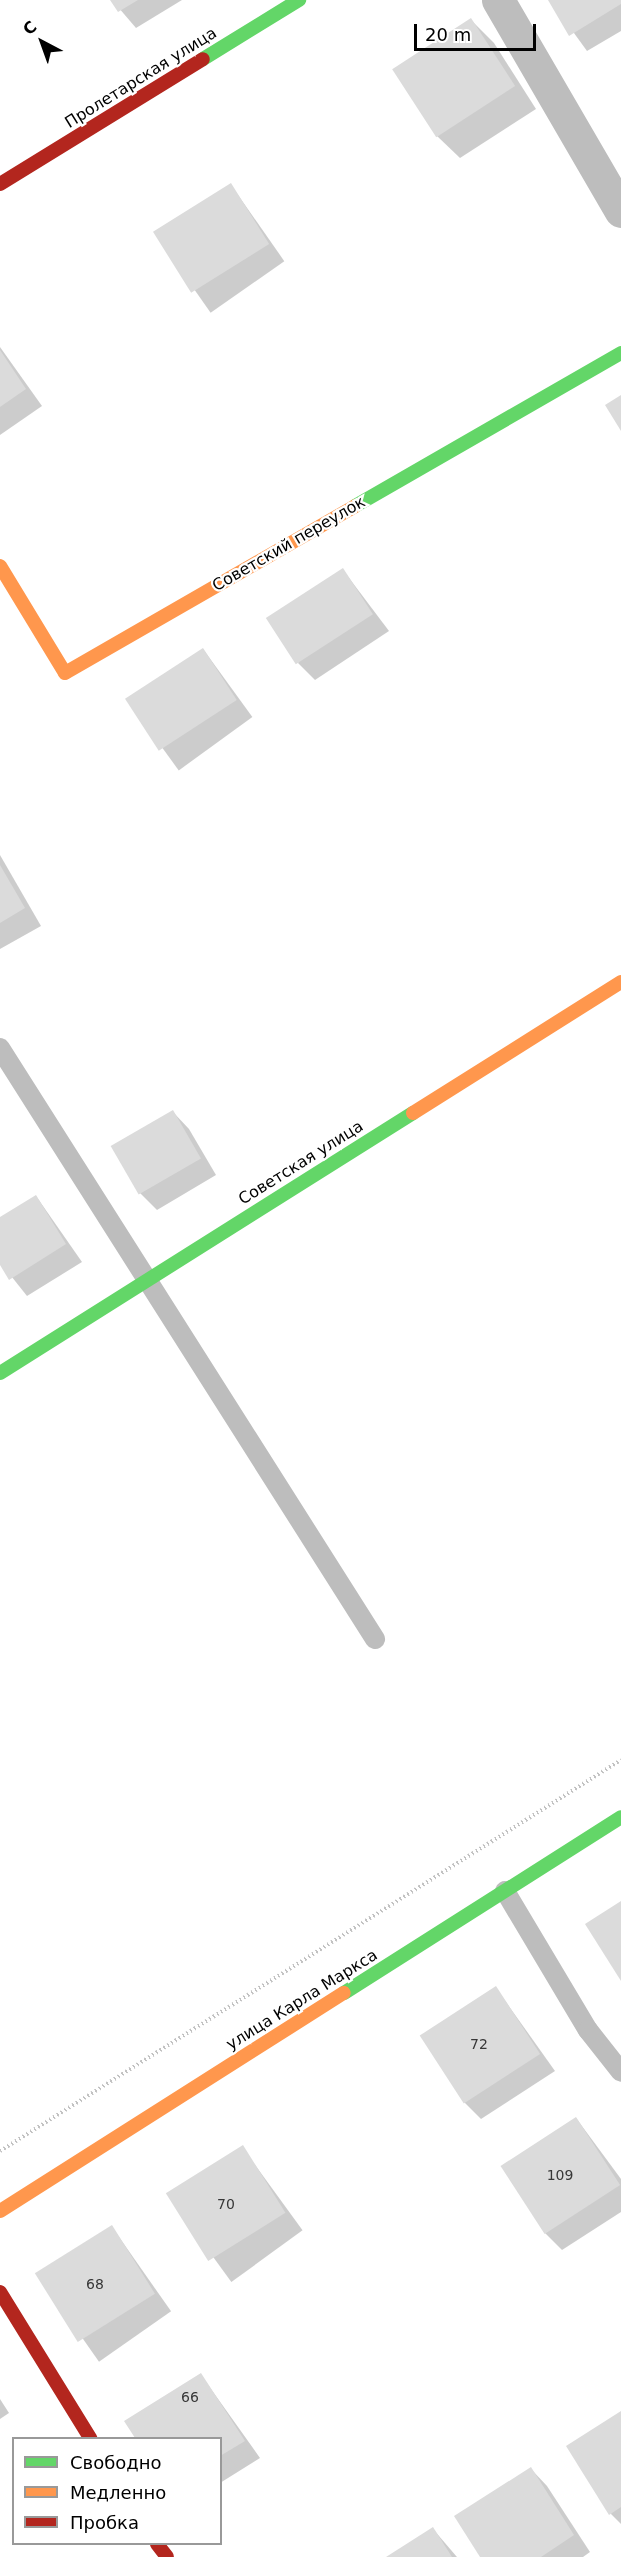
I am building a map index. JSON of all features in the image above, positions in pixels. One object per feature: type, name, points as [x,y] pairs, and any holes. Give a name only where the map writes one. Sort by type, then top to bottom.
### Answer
[{"type":"street","name":"Пролетарская улица","points":[[0,184],[299,0]]},
{"type":"street","points":[[498,0],[621,211]]},
{"type":"street","name":"Советский переулок","points":[[0,566],[65,673],[621,353]]},
{"type":"street","name":"Советская улица","points":[[0,1373],[621,982]]},
{"type":"street","name":"улица Карла Маркса","points":[[0,2211],[621,1817]]},
{"type":"street","points":[[0,2292],[89,2437]]},
{"type":"lane","points":[[0,1048],[375,1639]]},
{"type":"lane","points":[[505,1891],[588,2030],[621,2072]]},
{"type":"path","points":[[0,2151],[621,1760]]},
{"type":"building","points":[[110,0],[138,0],[118,12]]},
{"type":"building","points":[[548,0],[621,0],[621,4],[569,36]]},
{"type":"building","points":[[471,18],[515,86],[436,137],[392,69]]},
{"type":"building","points":[[231,183],[269,244],[191,293],[153,232]]},
{"type":"building","points":[[0,350],[26,389],[0,407]]},
{"type":"building","points":[[621,395],[621,431],[605,405]]},
{"type":"building","points":[[343,568],[373,614],[296,664],[266,618]]},
{"type":"building","points":[[203,648],[237,700],[159,751],[125,699]]},
{"type":"building","points":[[0,865],[25,908],[0,923]]},
{"type":"building","points":[[173,1110],[201,1158],[139,1194],[111,1146]]},
{"type":"building","points":[[36,1195],[66,1244],[9,1280],[0,1265],[0,1217]]},
{"type":"building","points":[[621,1901],[621,1981],[585,1924]]},
{"type":"building","points":[[496,1986],[540,2054],[464,2103],[420,2036]]},
{"type":"building","points":[[576,2117],[620,2185],[545,2234],[501,2166]]},
{"type":"building","points":[[243,2145],[285,2213],[208,2261],[166,2193]]},
{"type":"building","points":[[112,2225],[155,2294],[78,2342],[35,2273]]},
{"type":"building","points":[[201,2373],[245,2441],[222,2455],[222,2437],[134,2437],[124,2421]]},
{"type":"building","points":[[621,2411],[621,2507],[609,2515],[566,2446]]},
{"type":"building","points":[[531,2467],[574,2535],[541,2557],[480,2557],[454,2516]]},
{"type":"building","points":[[433,2527],[452,2557],[386,2557]]},
{"type":"traffic: fast","points":[[203,59],[299,0]]},
{"type":"traffic: fast","points":[[355,506],[621,353]]},
{"type":"traffic: fast","points":[[0,1373],[413,1113]]},
{"type":"traffic: fast","points":[[344,1993],[621,1817]]},
{"type":"traffic: slow","points":[[0,566],[65,673],[355,506]]},
{"type":"traffic: slow","points":[[413,1113],[621,982]]},
{"type":"traffic: slow","points":[[0,2211],[344,1993]]},
{"type":"traffic: jam","points":[[0,184],[203,59]]},
{"type":"traffic: jam","points":[[0,2292],[89,2437]]},
{"type":"traffic: jam","points":[[158,2545],[167,2557]]}]
